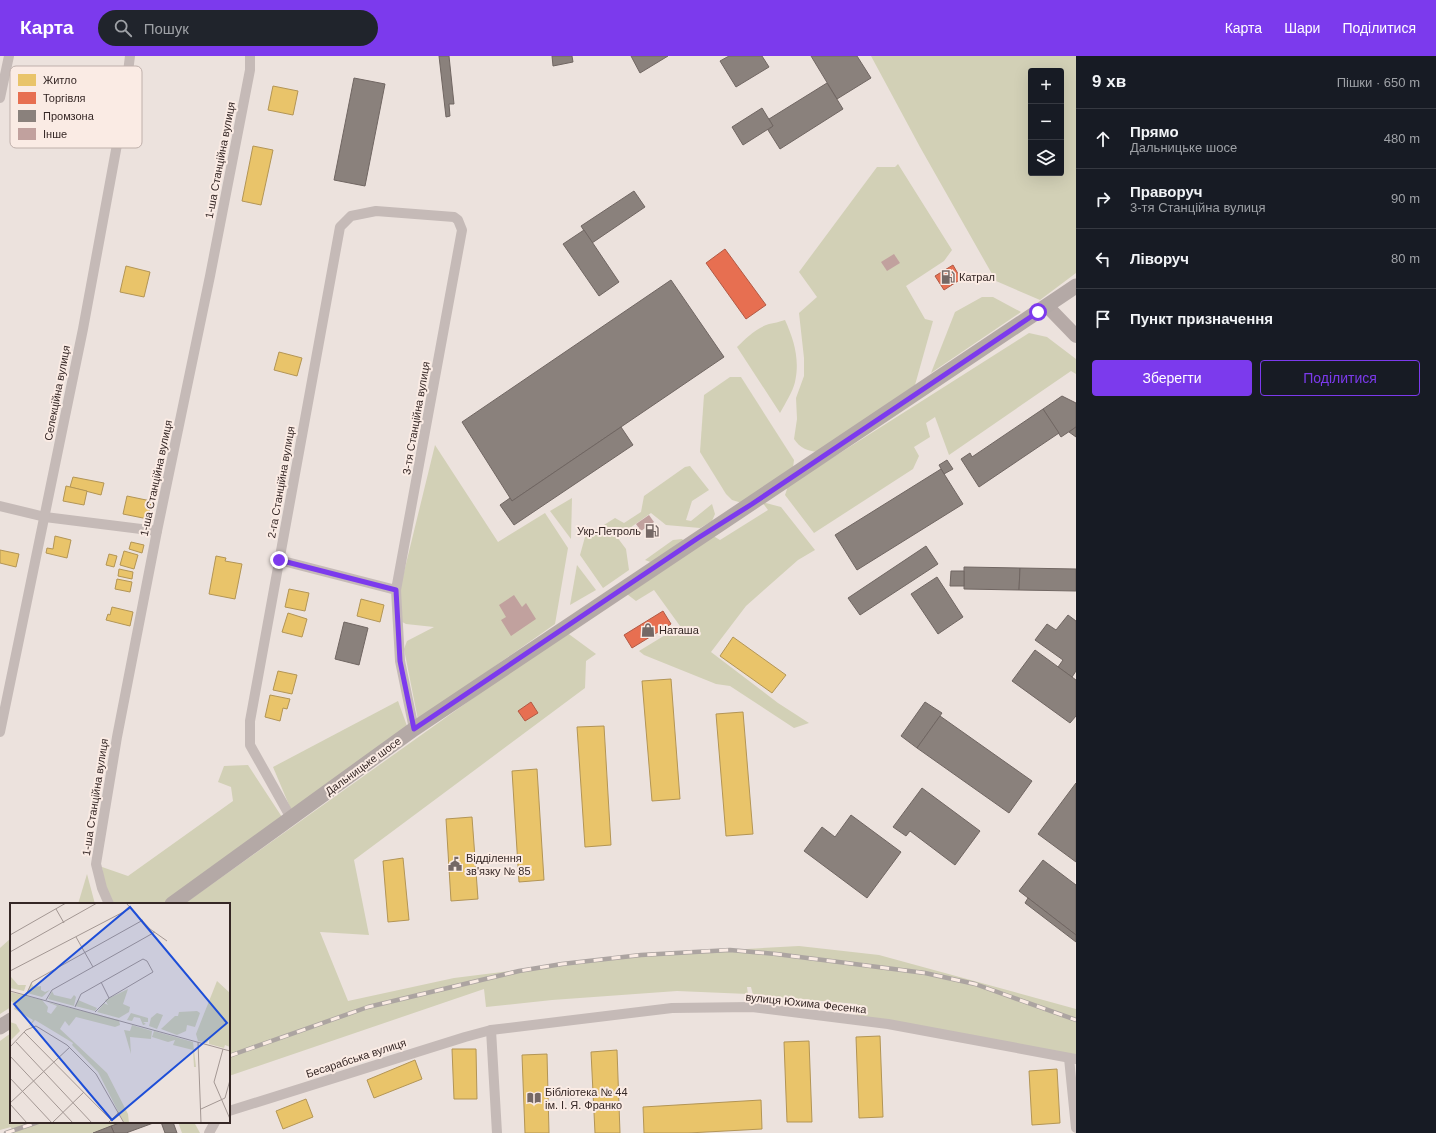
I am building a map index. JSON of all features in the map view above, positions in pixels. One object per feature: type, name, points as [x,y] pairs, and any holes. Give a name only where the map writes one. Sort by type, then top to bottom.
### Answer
[{"type":"main road","name":"Дальницьке шосе","points":[[173,903],[414,729],[1076,286]]},
{"type":"street","points":[[0,98],[9,56]]},
{"type":"street","name":"Селекційна вулиця","points":[[129,66],[130,56]]},
{"type":"street","name":"1-ша Станційна вулиця","points":[[109,903],[102,888],[96,864],[117,737],[250,70],[250,56]]},
{"type":"street","name":"Селекційна вулиця","points":[[0,732],[84,321],[115,148]]},
{"type":"street","name":"3-тя Станційна вулиця","points":[[351,216],[376,212],[454,217],[458,220],[462,230],[396,590],[400,661],[414,729]]},
{"type":"street","name":"2-га Станційна вулиця","points":[[291,818],[250,745],[250,721],[340,227],[351,216]]},
{"type":"street","points":[[1047,306],[1076,336]]},
{"type":"street","points":[[0,506],[44,517],[157,531]]},
{"type":"street","points":[[279,560],[396,590]]},
{"type":"street","name":"вулиця Юхима Фесенка","points":[[491,1030],[672,1008],[752,1007],[888,1024],[1073,1058]]},
{"type":"street","points":[[491,1030],[497,1133]]},
{"type":"street","name":"Бесарабська вулиця","points":[[230,1111],[491,1030]]},
{"type":"street","points":[[1073,1058],[1076,1128]]},
{"type":"street","points":[[209,1133],[214,1123]]},
{"type":"shaded area","points":[[871,56],[1076,56],[1076,273],[1040,300],[996,281],[920,147]]},
{"type":"shaded area","points":[[898,164],[952,250],[944,261],[906,286],[925,319],[933,321],[915,385],[818,452],[810,451],[801,447],[794,439],[797,419],[796,398],[804,376],[804,358],[799,313],[817,297],[799,272],[877,167],[895,167]]},
{"type":"shaded area","points":[[982,297],[993,297],[1021,312],[931,373],[955,312]]},
{"type":"shaded area","points":[[785,320],[793,342],[797,365],[794,386],[780,413],[737,347],[760,328]]},
{"type":"shaded area","points":[[1029,333],[1047,337],[1076,359],[1076,374],[1071,371],[949,455],[935,417],[926,423],[930,437],[914,447],[919,456],[913,469],[814,533],[785,495],[788,486]]},
{"type":"shaded area","points":[[730,377],[741,377],[794,460],[793,468],[742,503],[732,500],[726,494],[700,452],[704,395]]},
{"type":"shaded area","points":[[435,445],[498,542],[545,513],[568,548],[555,624],[418,720],[404,649],[407,641],[434,627],[406,624],[393,617]]},
{"type":"shaded area","points":[[690,466],[709,490],[692,501],[686,520],[691,521],[712,504],[715,514],[712,521],[700,528],[666,525],[651,513],[617,537],[626,549],[629,570],[603,588],[580,555],[585,537],[615,518],[624,523],[641,512],[644,496],[685,467]]},
{"type":"shaded area","points":[[572,498],[571,539],[550,511]]},
{"type":"shaded area","points":[[762,502],[781,507],[815,550],[798,560],[746,606],[711,652],[778,703],[809,723],[794,728],[730,686],[716,684],[644,655],[639,651],[680,626],[654,590],[636,601],[623,591],[710,534],[720,540],[768,510]]},
{"type":"shaded area","points":[[682,539],[685,542],[653,563],[645,560],[673,540]]},
{"type":"shaded area","points":[[577,565],[596,590],[570,605]]},
{"type":"shaded area","points":[[566,632],[596,654],[586,661],[585,688],[354,860],[369,935],[320,932],[348,1001],[454,978],[641,955],[799,946],[879,955],[1076,1009],[1076,1058],[855,1017],[857,1004],[753,995],[751,987],[747,987],[748,994],[677,991],[552,1000],[486,1007],[484,989],[230,1076],[230,903],[185,903]]},
{"type":"shaded area","points":[[398,701],[407,726],[292,812],[273,767]]},
{"type":"shaded area","points":[[248,765],[282,817],[164,903],[112,903],[104,887],[102,867],[128,876],[233,801],[231,787],[218,782],[224,766]]},
{"type":"shaded area","points":[[87,874],[95,903],[78,903]]},
{"type":"shaded area","points":[[10,939],[10,1008],[0,1014],[0,948]]},
{"type":"shaded area","points":[[10,1034],[10,1123],[119,1123],[93,1133],[13,1133],[11,1127],[0,1130],[0,1041]]},
{"type":"shaded area","points":[[178,1123],[195,1123],[200,1133],[182,1133]]},
{"type":"building: Житло","points":[[273,86],[298,91],[293,115],[268,110]]},
{"type":"building: Житло","points":[[253,146],[273,150],[261,205],[242,201]]},
{"type":"building: Житло","points":[[126,266],[150,272],[144,297],[120,292]]},
{"type":"building: Житло","points":[[279,352],[302,358],[297,376],[274,370]]},
{"type":"building: Житло","points":[[73,477],[104,483],[101,495],[70,487]]},
{"type":"building: Житло","points":[[66,486],[87,491],[84,505],[63,501]]},
{"type":"building: Житло","points":[[127,496],[151,501],[148,519],[123,514]]},
{"type":"building: Житло","points":[[55,536],[71,540],[67,558],[46,553],[47,548],[53,549]]},
{"type":"building: Житло","points":[[131,542],[144,545],[142,553],[129,549]]},
{"type":"building: Житло","points":[[0,550],[19,554],[16,567],[0,563]]},
{"type":"building: Житло","points":[[124,551],[138,555],[134,569],[120,565]]},
{"type":"building: Житло","points":[[109,554],[117,556],[114,567],[106,565]]},
{"type":"building: Житло","points":[[216,556],[226,558],[225,561],[242,564],[235,599],[209,594]]},
{"type":"building: Житло","points":[[119,569],[133,572],[132,579],[118,576]]},
{"type":"building: Житло","points":[[117,579],[132,582],[130,592],[115,589]]},
{"type":"building: Житло","points":[[289,589],[309,593],[305,611],[285,607]]},
{"type":"building: Житло","points":[[361,599],[384,605],[380,622],[357,616]]},
{"type":"building: Житло","points":[[112,607],[133,612],[130,626],[106,620],[108,614],[110,615]]},
{"type":"building: Житло","points":[[288,613],[307,619],[302,637],[282,632]]},
{"type":"building: Житло","points":[[733,637],[786,675],[772,693],[720,656]]},
{"type":"building: Житло","points":[[278,671],[297,675],[292,694],[273,690]]},
{"type":"building: Житло","points":[[671,679],[680,799],[652,801],[642,681]]},
{"type":"building: Житло","points":[[270,695],[290,699],[287,709],[283,708],[280,721],[265,717]]},
{"type":"building: Житло","points":[[743,712],[753,834],[726,836],[716,714]]},
{"type":"building: Житло","points":[[604,726],[611,845],[585,847],[577,727]]},
{"type":"building: Житло","points":[[537,769],[544,880],[519,882],[512,771]]},
{"type":"building: Житло","points":[[472,817],[478,899],[451,901],[446,819]]},
{"type":"building: Житло","points":[[403,858],[409,920],[388,922],[383,861]]},
{"type":"building: Житло","points":[[880,1036],[883,1117],[859,1118],[856,1037]]},
{"type":"building: Житло","points":[[809,1041],[812,1122],[787,1122],[784,1042]]},
{"type":"building: Житло","points":[[452,1049],[476,1049],[477,1099],[454,1099]]},
{"type":"building: Житло","points":[[617,1050],[620,1133],[595,1133],[591,1052]]},
{"type":"building: Житло","points":[[547,1054],[549,1133],[525,1133],[522,1055]]},
{"type":"building: Житло","points":[[415,1060],[422,1079],[374,1098],[367,1080]]},
{"type":"building: Житло","points":[[1057,1069],[1060,1123],[1032,1125],[1029,1071]]},
{"type":"building: Житло","points":[[306,1099],[313,1117],[283,1129],[276,1111]]},
{"type":"building: Житло","points":[[761,1100],[762,1129],[688,1133],[644,1133],[643,1107]]},
{"type":"building: Торгівля","points":[[725,249],[766,305],[746,319],[706,263]]},
{"type":"building: Торгівля","points":[[953,265],[961,279],[944,290],[935,276]]},
{"type":"building: Торгівля","name":"Наташа","points":[[663,611],[671,624],[632,648],[624,635]]},
{"type":"building: Торгівля","points":[[531,702],[538,713],[525,721],[518,711]]},
{"type":"building: Промзона","points":[[439,56],[449,56],[454,104],[449,104],[450,116],[446,117]]},
{"type":"building: Промзона","points":[[552,56],[572,56],[573,62],[553,66]]},
{"type":"building: Промзона","points":[[631,56],[668,56],[640,73]]},
{"type":"building: Промзона","points":[[729,56],[762,56],[769,67],[736,87],[720,61]]},
{"type":"building: Промзона","points":[[811,56],[857,56],[871,78],[837,99]]},
{"type":"building: Промзона","points":[[354,78],[385,84],[365,186],[334,180]]},
{"type":"building: Промзона","points":[[827,83],[843,109],[780,149],[768,130],[773,126],[769,119]]},
{"type":"building: Промзона","points":[[762,108],[773,126],[743,145],[732,127]]},
{"type":"building: Промзона","points":[[634,191],[645,207],[592,243],[581,226]]},
{"type":"building: Промзона","points":[[584,230],[619,282],[599,296],[563,244]]},
{"type":"building: Промзона","points":[[671,280],[724,357],[512,501],[462,422]]},
{"type":"building: Промзона","points":[[1062,396],[1076,403],[1076,427],[1061,437],[1043,409]]},
{"type":"building: Промзона","points":[[1043,409],[1059,433],[979,487],[961,459],[970,453],[972,457]]},
{"type":"building: Промзона","points":[[621,427],[633,445],[514,525],[500,505],[510,498],[512,501]]},
{"type":"building: Промзона","points":[[1076,427],[1076,437],[1069,432]]},
{"type":"building: Промзона","points":[[947,460],[953,469],[944,474],[939,465]]},
{"type":"building: Промзона","points":[[941,469],[963,504],[857,570],[835,535]]},
{"type":"building: Промзона","points":[[926,546],[938,564],[860,615],[848,598]]},
{"type":"building: Промзона","points":[[964,567],[1020,568],[1019,590],[964,589]]},
{"type":"building: Промзона","points":[[1020,568],[1076,569],[1076,591],[1019,590]]},
{"type":"building: Промзона","points":[[951,571],[964,571],[964,586],[950,586]]},
{"type":"building: Промзона","points":[[937,577],[963,617],[938,634],[911,594]]},
{"type":"building: Промзона","points":[[1068,615],[1076,621],[1076,671],[1072,677],[1058,667],[1063,660],[1035,640],[1047,624],[1056,630]]},
{"type":"building: Промзона","points":[[344,622],[368,628],[359,665],[335,659]]},
{"type":"building: Промзона","points":[[1035,650],[1076,680],[1076,716],[1070,723],[1012,681]]},
{"type":"building: Промзона","points":[[925,702],[942,713],[917,748],[901,736]]},
{"type":"building: Промзона","points":[[940,716],[1032,781],[1009,813],[917,748]]},
{"type":"building: Промзона","points":[[1076,783],[1076,862],[1038,834]]},
{"type":"building: Промзона","points":[[922,788],[980,831],[955,865],[910,831],[906,836],[893,827]]},
{"type":"building: Промзона","points":[[851,815],[901,852],[867,898],[804,851],[822,827],[835,837]]},
{"type":"building: Промзона","points":[[1043,860],[1076,885],[1076,935],[1019,891]]},
{"type":"building: Промзона","points":[[1028,898],[1076,935],[1076,942],[1025,903]]},
{"type":"building: Промзона","points":[[119,1123],[153,1123],[126,1133],[114,1133],[111,1126]]},
{"type":"building: Промзона","points":[[161,1123],[173,1123],[177,1133],[165,1133]]},
{"type":"building: Промзона","points":[[111,1126],[114,1133],[93,1133]]},
{"type":"building: Інше","points":[[894,254],[900,263],[887,271],[881,262]]},
{"type":"building: Інше","points":[[649,515],[654,522],[641,531],[636,524]]},
{"type":"building: Інше","points":[[514,595],[522,607],[526,603],[536,619],[511,636],[501,620],[506,617],[499,605]]},
{"type":"railway","points":[[230,1056],[368,1007],[519,971],[562,964],[641,955],[730,950],[776,954],[925,973],[975,984],[1076,1020]]},
{"type":"railway","points":[[6,1133],[35,1123]]},
{"type":"place","name":"Катрал","points":[[948,277]]},
{"type":"place","name":"Укр-Петроль","points":[[652,531]]},
{"type":"place","name":"Наташа","points":[[648,630]]},
{"type":"place","name":"Відділення зв'язку № 85","points":[[455,864]]},
{"type":"place","name":"Бібліотека № 44 ім. І. Я. Франко","points":[[534,1098]]},
{"type":"route","points":[[279,560],[396,590],[400,661],[414,729],[1038,312]]}]
